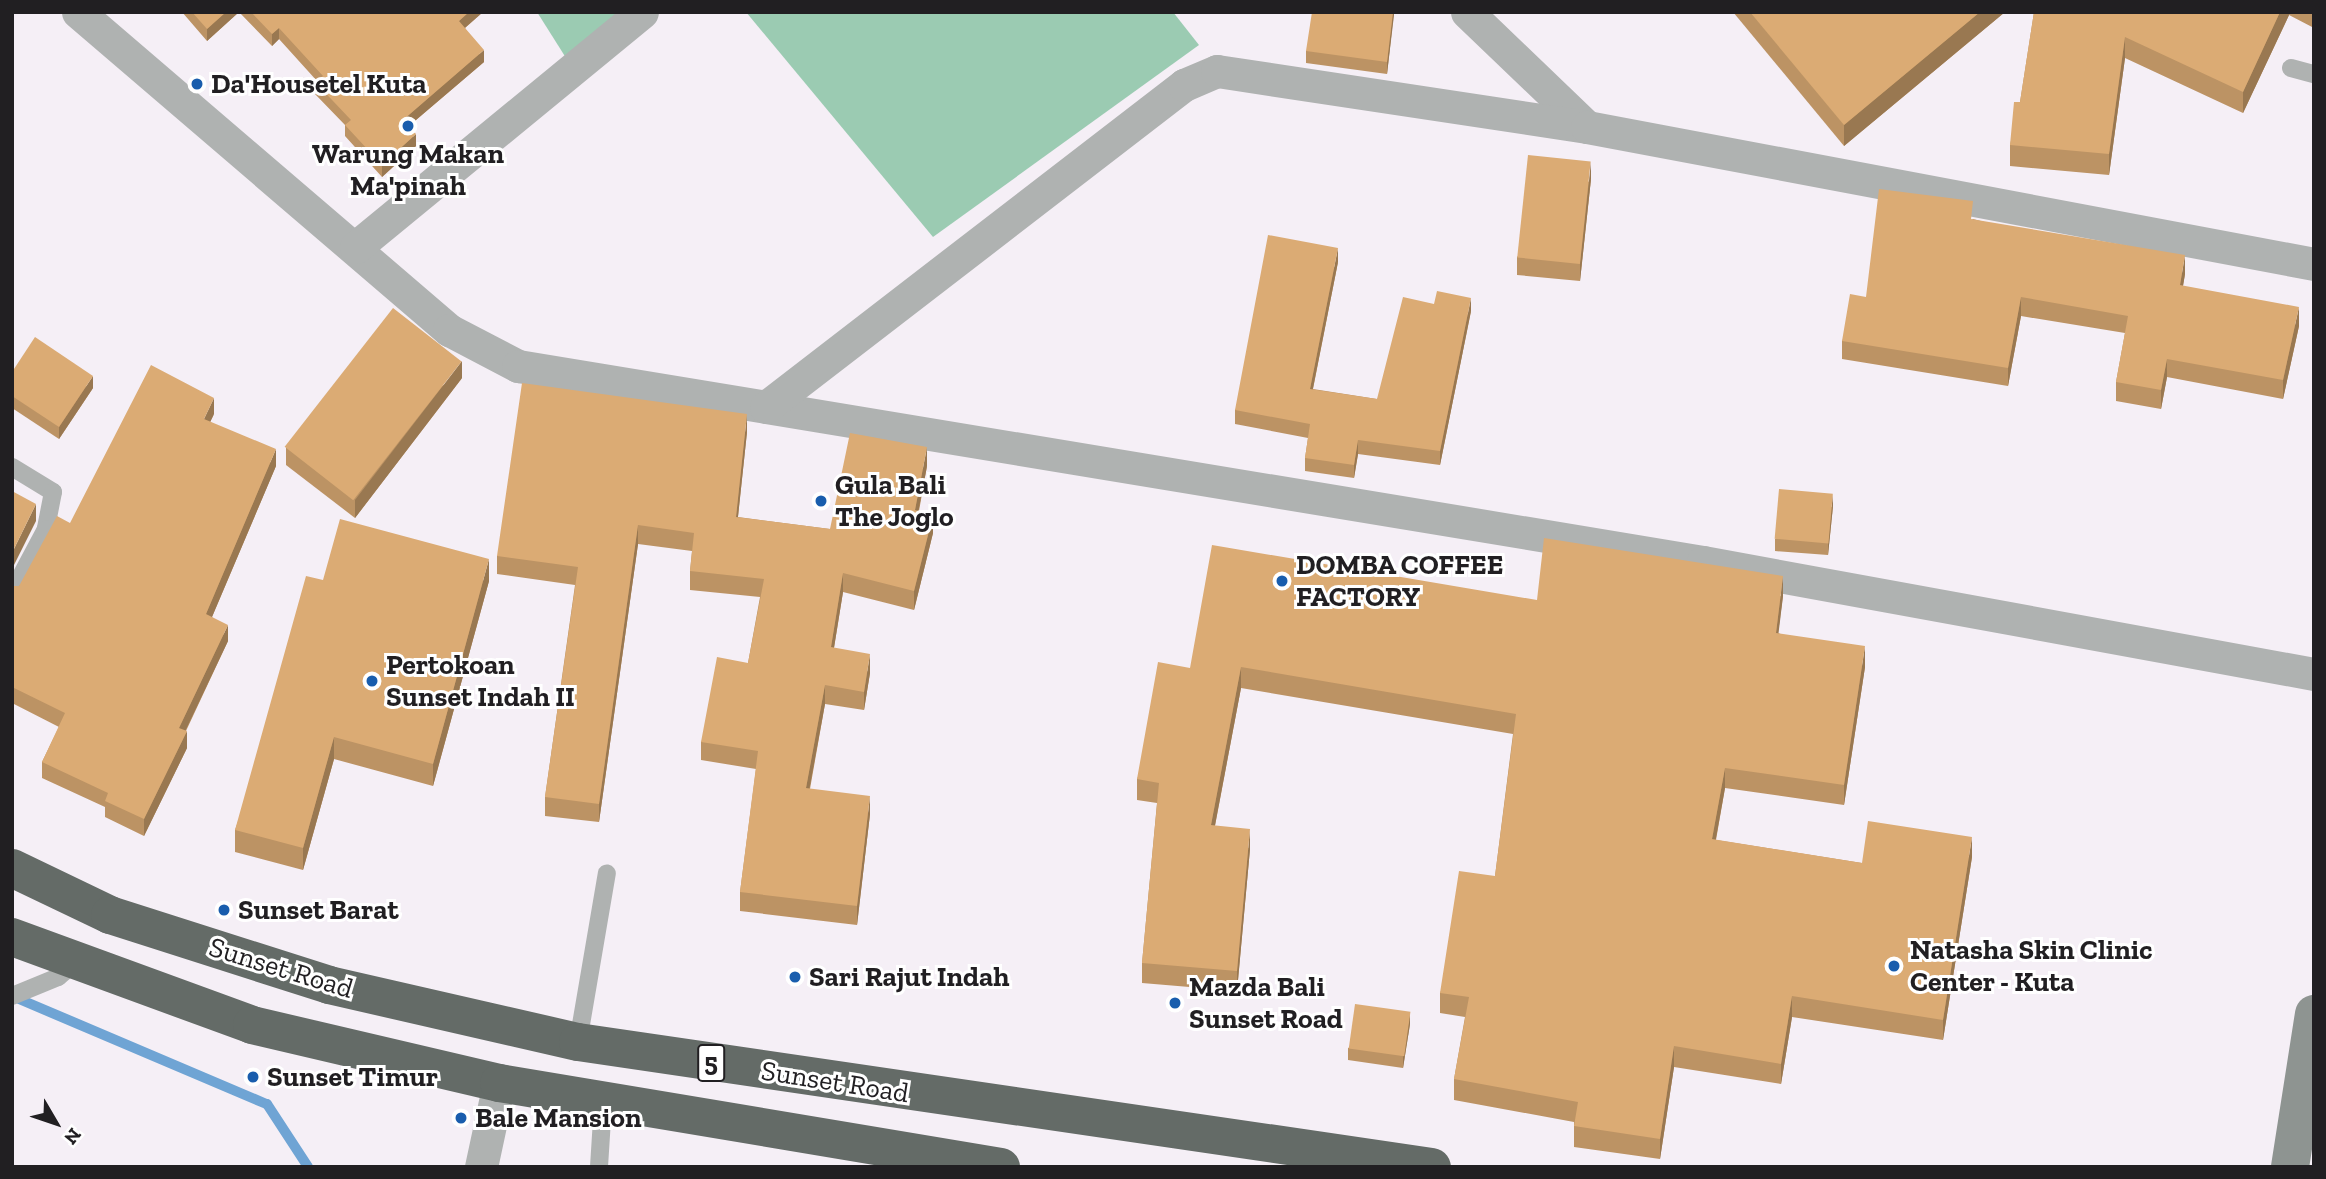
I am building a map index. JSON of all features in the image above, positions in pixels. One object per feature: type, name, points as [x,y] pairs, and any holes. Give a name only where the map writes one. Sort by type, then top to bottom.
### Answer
[{"type":"highway","name":"Sunset Road","points":[[12,868],[110,915],[329,985],[578,1042],[1432,1167]]},
{"type":"highway","name":"Sunset Road","points":[[12,937],[252,1025],[499,1083],[909,1158],[1001,1167]]},
{"type":"street","points":[[356,247],[642,12]]},
{"type":"street","points":[[1467,12],[1587,127]]},
{"type":"street","points":[[82,13],[449,330],[517,366],[1703,562],[2314,674]]},
{"type":"street","points":[[766,407],[1199,75],[1236,71],[1587,127],[2314,264]]},
{"type":"street","points":[[2290,1167],[2314,1014]]},
{"type":"street","points":[[481,1167],[499,1083]]},
{"type":"lane","points":[[2291,68],[2314,75]]},
{"type":"lane","points":[[12,467],[53,492],[46,528],[12,593]]},
{"type":"lane","points":[[578,1042],[607,873]]},
{"type":"lane","points":[[12,996],[58,977],[76,962]]},
{"type":"lane","points":[[598,1167],[603,1104]]},
{"type":"green space","points":[[537,12],[640,12],[573,69]]},
{"type":"green space","points":[[746,12],[1173,12],[1199,45],[933,237]]},
{"type":"building","points":[[192,12],[226,12],[207,29]]},
{"type":"building","points":[[251,12],[469,12],[459,21],[484,50],[403,120],[416,134],[382,165],[345,125],[351,120],[315,82],[323,76],[279,28],[272,34]]},
{"type":"building","points":[[1312,12],[1393,12],[1387,62],[1306,51]]},
{"type":"building","points":[[1750,12],[1980,12],[1844,125]]},
{"type":"building","points":[[2034,12],[2280,12],[2243,92],[2125,37],[2109,154],[2010,145],[2014,102],[2020,102]]},
{"type":"building","points":[[1528,155],[1591,162],[1580,264],[1517,257]]},
{"type":"building","points":[[1879,189],[1973,201],[1971,219],[2185,255],[2180,285],[2299,307],[2283,380],[2167,359],[2161,390],[2116,382],[2128,316],[2021,297],[2008,368],[1842,341],[1850,294],[1866,297]]},
{"type":"building","points":[[1268,235],[1338,248],[1310,389],[1377,399],[1403,297],[1434,304],[1437,291],[1471,298],[1440,451],[1358,440],[1354,465],[1305,458],[1310,424],[1235,410]]},
{"type":"building","points":[[393,308],[462,362],[353,500],[285,447]]},
{"type":"building","points":[[35,337],[93,376],[59,427],[12,396],[12,372]]},
{"type":"building","points":[[151,365],[214,398],[204,419],[276,449],[206,614],[228,625],[179,728],[187,731],[144,819],[105,801],[108,793],[42,762],[65,713],[12,687],[12,586],[19,586],[57,516],[70,523]]},
{"type":"building","points":[[522,383],[747,414],[736,517],[830,529],[850,433],[927,447],[915,510],[933,515],[914,591],[843,573],[831,647],[870,654],[864,692],[825,685],[806,788],[870,796],[857,906],[740,892],[758,751],[701,742],[717,657],[748,663],[764,579],[690,571],[694,533],[638,525],[599,804],[545,797],[578,567],[497,556]]},
{"type":"building","points":[[1779,489],[1833,494],[1828,544],[1775,539]]},
{"type":"building","points":[[12,491],[36,504],[12,553]]},
{"type":"building","name":"Pertokoan Sunset Indah II","points":[[340,519],[489,559],[433,764],[334,737],[303,848],[235,830],[306,576],[323,580]]},
{"type":"building","points":[[1544,538],[1783,576],[1776,633],[1865,646],[1844,785],[1725,768],[1712,839],[1862,863],[1868,821],[1972,837],[1943,1020],[1792,996],[1781,1064],[1674,1046],[1660,1139],[1574,1126],[1578,1102],[1454,1079],[1469,997],[1440,993],[1459,871],[1495,876],[1516,714],[1241,667],[1211,825],[1250,829],[1237,971],[1142,963],[1159,783],[1137,779],[1158,662],[1190,668],[1212,545],[1537,600]]},
{"type":"building","points":[[1355,1004],[1410,1012],[1404,1056],[1349,1049]]},
{"type":"waterway","points":[[12,996],[267,1104],[308,1167]]},
{"type":"place","name":"Da'Housetel Kuta","points":[[197,84]]},
{"type":"place","name":"Warung Makan Ma'pinah","points":[[408,126]]},
{"type":"place","name":"Gula Bali The Joglo","points":[[821,501]]},
{"type":"place","name":"DOMBA COFFEE FACTORY","points":[[1282,581]]},
{"type":"place","name":"Pertokoan Sunset Indah II","points":[[372,681]]},
{"type":"place","name":"Sunset Barat","points":[[224,910]]},
{"type":"place","name":"Natasha Skin Clinic Center - Kuta","points":[[1894,966]]},
{"type":"place","name":"Sari Rajut Indah","points":[[795,977]]},
{"type":"place","name":"Mazda Bali Sunset Road","points":[[1175,1003]]},
{"type":"place","name":"Sunset Timur","points":[[253,1077]]},
{"type":"place","name":"Bale Mansion","points":[[461,1118]]}]
